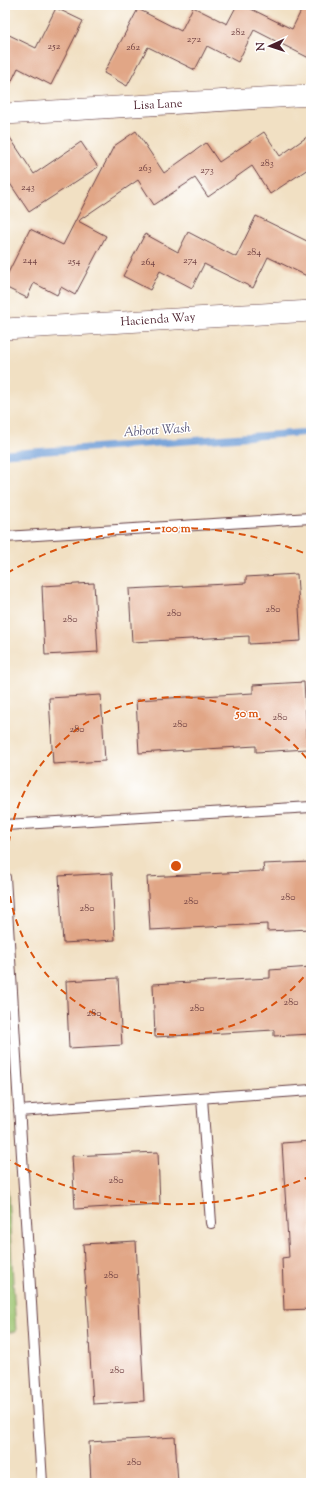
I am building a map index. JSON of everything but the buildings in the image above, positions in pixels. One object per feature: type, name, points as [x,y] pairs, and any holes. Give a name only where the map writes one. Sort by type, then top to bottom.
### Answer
[{"type":"street","name":"Lisa Lane","points":[[5,114],[311,95]]},
{"type":"street","name":"Hacienda Way","points":[[5,330],[311,311]]},
{"type":"lane","points":[[5,537],[311,518]]},
{"type":"lane","points":[[5,825],[311,807]]},
{"type":"lane","points":[[5,877],[42,1483]]},
{"type":"lane","points":[[19,1110],[311,1090]]},
{"type":"lane","points":[[202,1098],[211,1223]]},
{"type":"green space","points":[[5,1143],[16,1332],[5,1332]]},
{"type":"waterway","name":"Abbott Wash","points":[[5,454],[311,432]]}]
